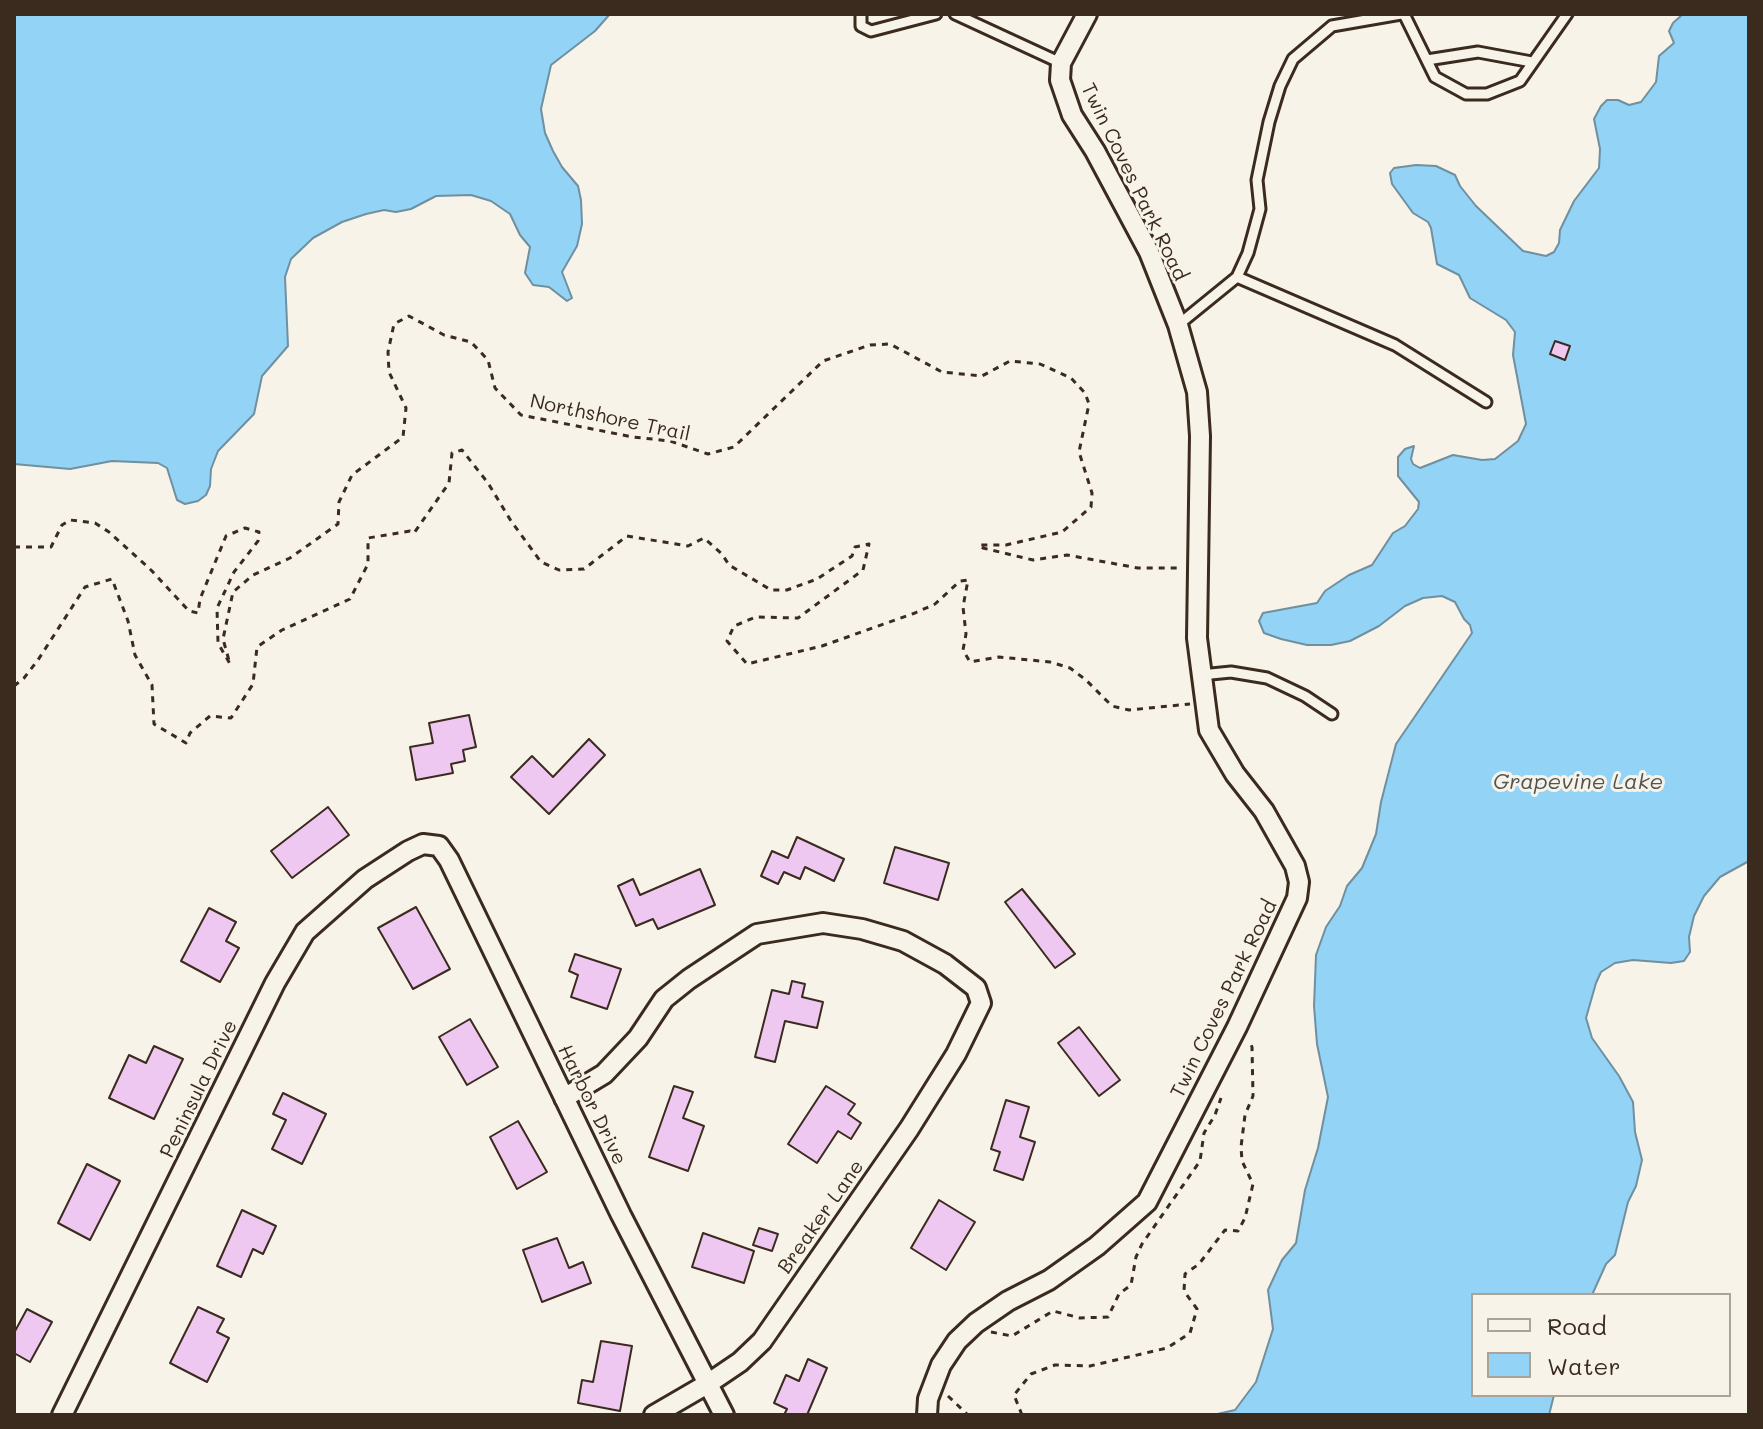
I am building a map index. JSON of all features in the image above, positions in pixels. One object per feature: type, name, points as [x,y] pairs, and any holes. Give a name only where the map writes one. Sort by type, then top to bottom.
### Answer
[{"type":"street","points":[[1061,63],[1087,14]]},
{"type":"street","name":"Twin Coves Park Road","points":[[927,1415],[928,1399],[941,1365],[957,1341],[976,1323],[1008,1301],[1049,1280],[1097,1246],[1147,1202],[1241,1018],[1297,898],[1299,882],[1295,866],[1264,811],[1209,730],[1197,638],[1200,436],[1197,392],[1178,325],[1149,252],[1095,151],[1072,115],[1060,80],[1061,63]]},
{"type":"street","name":"Peninsula Drive","points":[[62,1415],[275,983],[305,932],[365,879],[408,851],[423,844],[439,846]]},
{"type":"street","name":"Harbor Drive","points":[[439,846],[449,860],[564,1098],[724,1415]]},
{"type":"street","name":"Breaker Lane","points":[[564,1098],[604,1074],[638,1038],[664,999],[757,934],[823,923],[862,929],[903,941],[945,964],[976,988],[981,1003],[956,1054],[909,1129],[762,1341],[740,1362],[654,1415]]},
{"type":"lane","points":[[861,14],[861,26],[871,31],[936,14]]},
{"type":"lane","points":[[955,14],[1061,63]]},
{"type":"lane","points":[[1178,325],[1237,277],[1256,227],[1260,209],[1257,180],[1280,86],[1293,59],[1332,26],[1400,15],[1435,77],[1466,94],[1487,94],[1520,81],[1567,14]]},
{"type":"lane","points":[[1427,60],[1478,52],[1532,62]]},
{"type":"lane","points":[[1237,277],[1395,345],[1486,402]]},
{"type":"lane","points":[[1201,675],[1231,672],[1267,678],[1305,696],[1332,714]]},
{"type":"path","name":"Northshore Trail","points":[[14,547],[51,547],[62,525],[70,520],[95,523],[151,570],[189,611],[198,613],[200,599],[226,536],[245,528],[259,532],[258,541],[234,572],[217,608],[218,643],[230,664],[223,639],[233,592],[253,575],[290,558],[338,524],[339,502],[352,475],[403,437],[406,408],[389,372],[388,352],[394,324],[409,316],[444,335],[471,342],[488,360],[495,388],[521,415],[633,437],[670,441],[708,454],[734,447],[823,361],[870,345],[890,344],[942,372],[982,376],[1010,361],[1040,364],[1071,378],[1085,393],[1089,404],[1079,452],[1092,493],[1091,507],[1062,532],[1006,545],[979,545],[1033,560],[1067,555],[1138,568],[1154,566],[1197,570]]},
{"type":"path","points":[[14,686],[38,660],[85,587],[112,579],[128,621],[135,655],[152,685],[154,724],[186,743],[190,733],[210,716],[231,718],[253,684],[257,647],[282,630],[350,599],[368,564],[368,538],[410,531],[414,533],[449,483],[452,453],[462,450],[541,562],[559,570],[584,569],[627,536],[688,546],[704,538],[729,565],[771,590],[787,590],[817,579],[852,556],[855,547],[869,544],[863,570],[798,618],[756,617],[734,626],[727,641],[747,664],[822,646],[915,613],[935,604],[960,581],[968,580],[963,607],[966,634],[963,650],[970,662],[999,657],[1050,662],[1070,668],[1112,706],[1129,710],[1204,703]]},
{"type":"path","points":[[1022,1415],[1014,1395],[1031,1374],[1055,1365],[1090,1366],[1167,1348],[1190,1333],[1197,1309],[1184,1291],[1185,1274],[1199,1264],[1225,1230],[1238,1231],[1245,1218],[1253,1184],[1242,1161],[1242,1129],[1253,1096],[1252,1047],[1241,1018]]},
{"type":"water","points":[[14,14],[610,14],[595,31],[551,65],[541,109],[545,133],[562,167],[578,186],[581,200],[582,224],[577,246],[562,272],[572,298],[567,301],[549,287],[533,285],[525,273],[530,247],[510,214],[491,201],[471,195],[436,196],[411,209],[366,214],[342,222],[313,238],[291,259],[285,277],[288,346],[262,376],[254,414],[218,451],[211,469],[210,486],[206,495],[198,501],[185,504],[177,500],[167,468],[158,463],[112,461],[70,469],[14,464]]},
{"type":"water","name":"Grapevine Lake","points":[[1683,14],[1749,14],[1749,861],[1720,877],[1704,896],[1694,916],[1689,937],[1690,952],[1684,961],[1633,960],[1615,963],[1601,972],[1596,983],[1586,1018],[1592,1038],[1633,1102],[1635,1132],[1642,1160],[1615,1255],[1606,1264],[1593,1293],[1471,1293],[1471,1397],[1554,1397],[1549,1415],[1213,1415],[1235,1410],[1256,1382],[1273,1329],[1268,1290],[1282,1260],[1296,1243],[1305,1190],[1318,1148],[1328,1097],[1317,1044],[1314,1006],[1316,955],[1326,927],[1340,906],[1347,886],[1362,868],[1376,834],[1396,744],[1472,633],[1455,602],[1442,596],[1423,598],[1350,641],[1331,645],[1307,645],[1281,639],[1264,633],[1259,621],[1263,613],[1317,603],[1325,591],[1372,565],[1393,533],[1405,526],[1418,509],[1419,502],[1398,476],[1398,457],[1405,449],[1414,446],[1411,459],[1420,468],[1453,455],[1495,459],[1518,441],[1526,424],[1513,355],[1515,332],[1506,320],[1470,298],[1459,275],[1437,264],[1428,222],[1413,213],[1392,184],[1390,173],[1394,168],[1416,165],[1436,166],[1455,175],[1476,206],[1523,251],[1546,256],[1554,252],[1559,243],[1560,230],[1574,201],[1599,168],[1600,149],[1594,119],[1607,100],[1618,100],[1629,105],[1641,102],[1656,82],[1659,56],[1674,43],[1669,31]]},
{"type":"building","points":[[1555,341],[1570,346],[1565,360],[1550,354]]},
{"type":"building","points":[[469,715],[476,747],[463,750],[465,761],[451,764],[453,773],[416,780],[410,747],[433,743],[429,723]]},
{"type":"building","points":[[589,739],[605,755],[549,814],[511,777],[532,756],[553,777]]},
{"type":"building","points":[[328,807],[349,835],[292,878],[271,851]]},
{"type":"building","points":[[797,837],[844,859],[834,881],[805,867],[800,879],[784,872],[778,884],[761,876],[772,851],[788,858]]},
{"type":"building","points":[[895,847],[949,863],[938,900],[884,883]]},
{"type":"building","points":[[700,869],[715,905],[658,929],[653,919],[636,926],[618,886],[633,879],[640,895]]},
{"type":"building","points":[[1022,889],[1075,954],[1055,968],[1005,902]]},
{"type":"building","points":[[416,907],[450,969],[413,989],[378,928]]},
{"type":"building","points":[[209,908],[236,922],[226,941],[239,948],[220,982],[181,961]]},
{"type":"building","points":[[575,954],[621,969],[607,1009],[571,997],[578,975],[569,971]]},
{"type":"building","points":[[792,981],[805,984],[802,997],[823,1002],[817,1028],[785,1021],[775,1062],[755,1057],[772,990],[789,994]]},
{"type":"building","points":[[470,1019],[498,1067],[467,1085],[439,1037]]},
{"type":"building","points":[[1079,1027],[1120,1080],[1099,1096],[1058,1043]]},
{"type":"building","points":[[154,1046],[183,1059],[154,1119],[109,1098],[129,1055],[146,1063]]},
{"type":"building","points":[[674,1086],[693,1092],[683,1118],[704,1126],[688,1171],[649,1157]]},
{"type":"building","points":[[826,1086],[855,1104],[848,1114],[861,1123],[851,1139],[838,1131],[817,1163],[788,1144]]},
{"type":"building","points":[[283,1093],[326,1114],[302,1164],[272,1149],[286,1120],[273,1114]]},
{"type":"building","points":[[1006,1100],[1029,1107],[1020,1137],[1035,1142],[1023,1180],[994,1170],[1000,1152],[991,1149]]},
{"type":"building","points":[[518,1121],[547,1172],[517,1189],[490,1137]]},
{"type":"building","points":[[87,1164],[120,1181],[90,1240],[58,1223]]},
{"type":"building","points":[[939,1200],[975,1222],[946,1270],[911,1248]]},
{"type":"building","points":[[242,1210],[276,1226],[263,1254],[253,1249],[241,1277],[217,1266]]},
{"type":"building","points":[[759,1228],[778,1234],[772,1251],[753,1245]]},
{"type":"building","points":[[703,1233],[754,1251],[744,1283],[692,1267]]},
{"type":"building","points":[[557,1238],[569,1268],[583,1262],[591,1283],[542,1302],[523,1250]]},
{"type":"building","points":[[198,1307],[224,1319],[217,1332],[229,1338],[207,1382],[170,1363]]},
{"type":"building","points":[[27,1309],[52,1322],[30,1362],[14,1353],[14,1333]]},
{"type":"building","points":[[601,1341],[632,1346],[620,1411],[578,1403],[582,1380],[593,1382]]},
{"type":"building","points":[[808,1359],[827,1368],[807,1415],[784,1415],[787,1409],[774,1403],[786,1375],[799,1381]]}]
